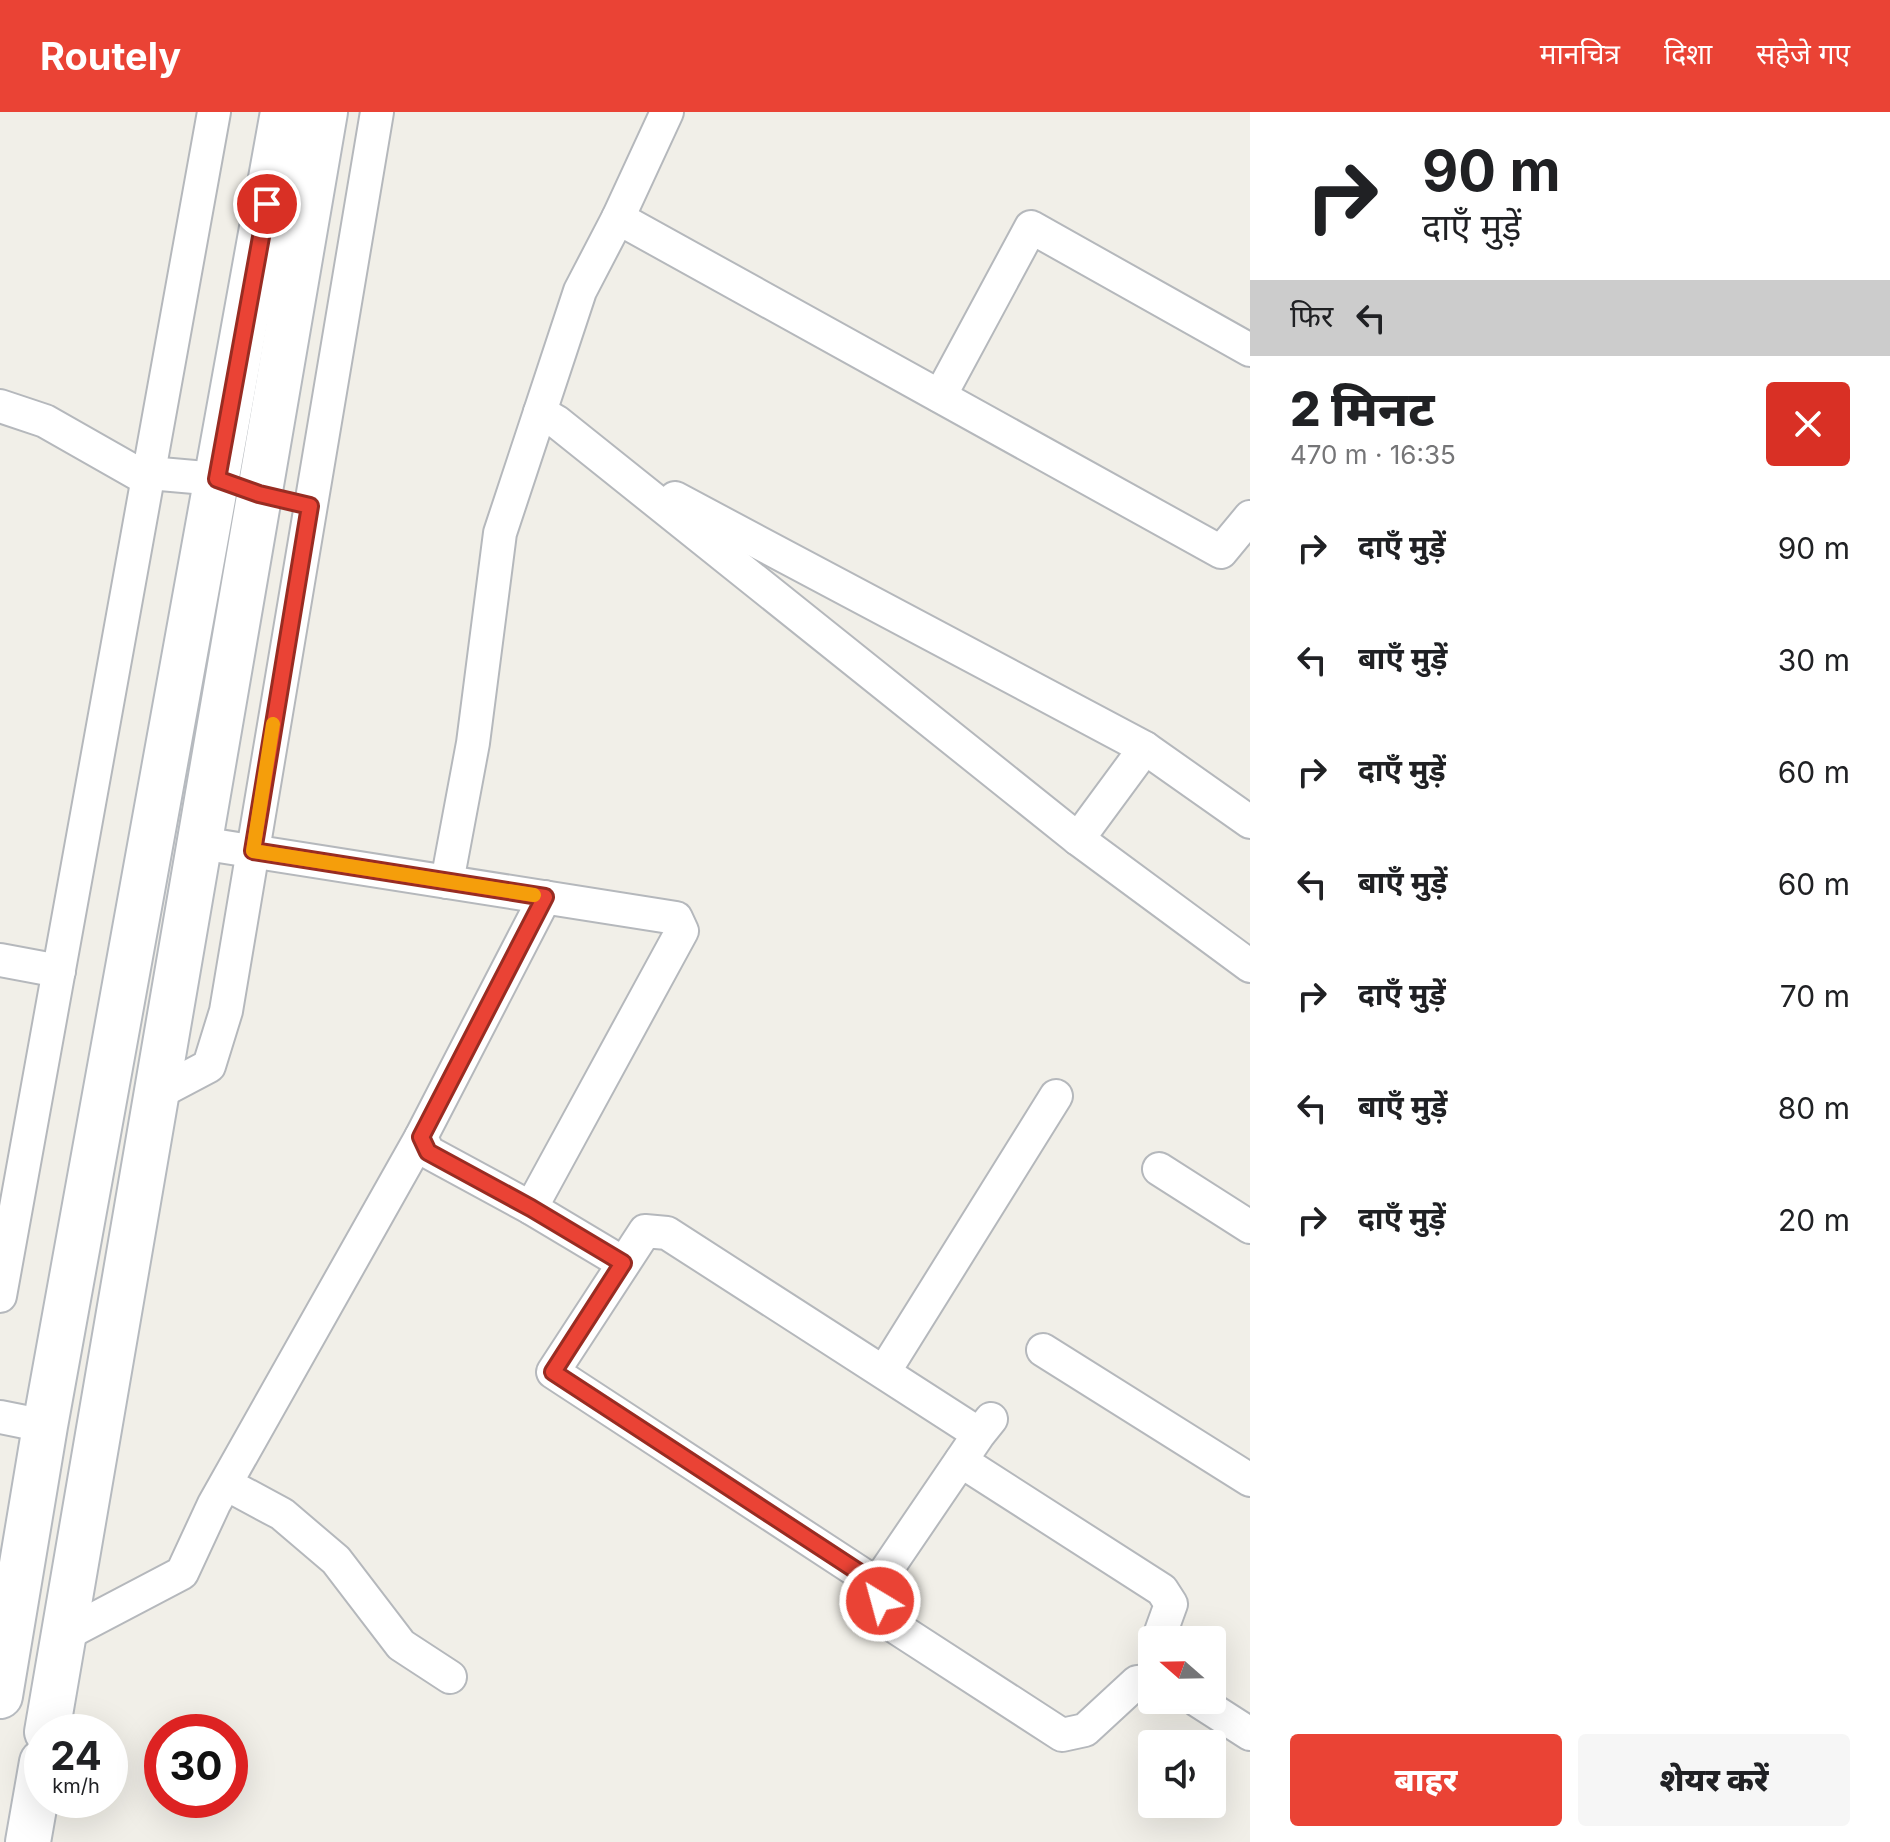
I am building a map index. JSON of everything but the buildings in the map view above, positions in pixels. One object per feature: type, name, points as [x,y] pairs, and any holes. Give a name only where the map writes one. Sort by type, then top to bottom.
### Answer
[{"type":"street","points":[[0,1296],[214,112]]},
{"type":"street","points":[[0,1696],[4,1650],[283,112]]},
{"type":"street","points":[[50,1714],[325,112]]},
{"type":"street","points":[[156,1094],[209,1066],[226,1011],[377,112]]},
{"type":"street","points":[[447,882],[473,743],[500,533],[580,291],[667,112]]},
{"type":"street","points":[[618,218],[1221,552],[1250,517]]},
{"type":"street","points":[[940,396],[1031,227],[1250,350]]},
{"type":"street","points":[[0,406],[45,421],[140,475],[149,473],[217,479],[259,494],[310,506]]},
{"type":"street","points":[[540,412],[1078,839],[1250,966]]},
{"type":"street","points":[[605,461],[1145,748],[1250,822]]},
{"type":"street","points":[[1078,839],[1145,748]]},
{"type":"street","points":[[200,843],[676,918],[682,931],[531,1208]]},
{"type":"street","points":[[64,1635],[182,1573],[226,1484],[421,1137],[545,897]]},
{"type":"street","points":[[0,960],[59,971]]},
{"type":"street","points":[[884,1372],[1056,1096]]},
{"type":"street","points":[[421,1137],[428,1152],[623,1263]]},
{"type":"street","points":[[1159,1169],[1250,1227]]},
{"type":"street","points":[[877,1584],[553,1372],[645,1231],[667,1233],[884,1372],[985,1426],[877,1584],[883,1619],[1062,1735],[1085,1730],[1138,1682]]},
{"type":"street","points":[[1043,1350],[1250,1480]]},
{"type":"street","points":[[0,1417],[45,1426]]},
{"type":"street","points":[[961,1461],[1162,1590],[1171,1604],[1163,1626]]},
{"type":"street","points":[[226,1484],[282,1514],[336,1560],[401,1645],[450,1677]]},
{"type":"street","points":[[1219,1714],[1250,1734]]},
{"type":"street","points":[[28,1842],[32,1818]]},
{"type":"slow traffic","points":[[273,724],[253,851],[534,895]]},
{"type":"route","points":[[267,204],[217,479],[259,494],[310,506],[253,851],[545,897],[421,1137],[428,1152],[623,1263],[553,1372],[877,1584],[880,1601]]}]
